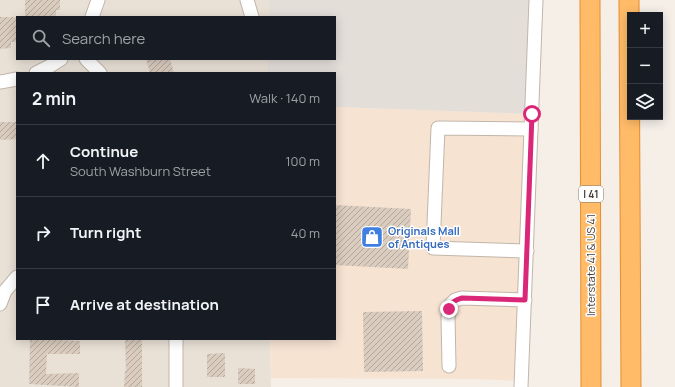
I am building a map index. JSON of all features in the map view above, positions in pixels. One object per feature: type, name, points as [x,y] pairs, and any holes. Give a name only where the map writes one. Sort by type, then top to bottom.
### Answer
[{"type":"highway","name":"Interstate 41 & US 41","points":[[590,0],[591,387]]},
{"type":"highway","points":[[629,0],[631,387]]},
{"type":"street","points":[[92,16],[98,0]]},
{"type":"street","points":[[247,0],[252,16]]},
{"type":"street","points":[[521,387],[536,0]]},
{"type":"street","points":[[38,72],[59,60]]},
{"type":"street","points":[[87,60],[99,72]]},
{"type":"street","points":[[0,82],[16,79]]},
{"type":"street","points":[[527,251],[433,248],[438,128],[532,129]]},
{"type":"street","points":[[0,304],[5,291],[16,278]]},
{"type":"street","points":[[449,366],[448,317],[451,304],[455,300],[462,298],[525,300]]},
{"type":"street","points":[[176,340],[176,387]]},
{"type":"shaded area","points":[[0,0],[269,0],[269,16],[16,16],[16,60],[268,60],[268,72],[16,72],[16,340],[270,340],[271,387],[0,387]]},
{"type":"shaded area","points":[[269,0],[536,0],[532,114],[336,107],[336,72],[268,72],[268,60],[336,60],[336,16],[269,16]]},
{"type":"shaded area","points":[[336,107],[532,114],[521,381],[475,379],[271,378],[270,340],[336,340]]},
{"type":"building","points":[[25,0],[60,0],[60,10],[56,10],[56,16],[25,16]]},
{"type":"building","points":[[0,17],[16,17],[16,42],[11,42],[11,48],[0,49]]},
{"type":"building","points":[[146,60],[170,60],[174,72],[150,72]]},
{"type":"building","points":[[0,122],[16,122],[16,139],[0,140]]},
{"type":"building","name":"Originals Mall of Antiques","points":[[336,205],[411,209],[408,269],[336,265]]},
{"type":"building","points":[[422,311],[423,371],[364,372],[363,312]]},
{"type":"building","points":[[30,340],[80,341],[80,354],[47,354],[46,374],[79,373],[79,387],[29,384]]},
{"type":"building","points":[[125,340],[142,340],[142,387],[124,387],[126,371]]},
{"type":"building","points":[[225,353],[225,377],[207,377],[207,354]]},
{"type":"building","points":[[238,368],[255,369],[255,384],[238,384]]},
{"type":"place","name":"Originals Mall of Antiques","points":[[372,237]]},
{"type":"route","points":[[449,309],[455,300],[462,298],[525,300],[532,114]]}]
